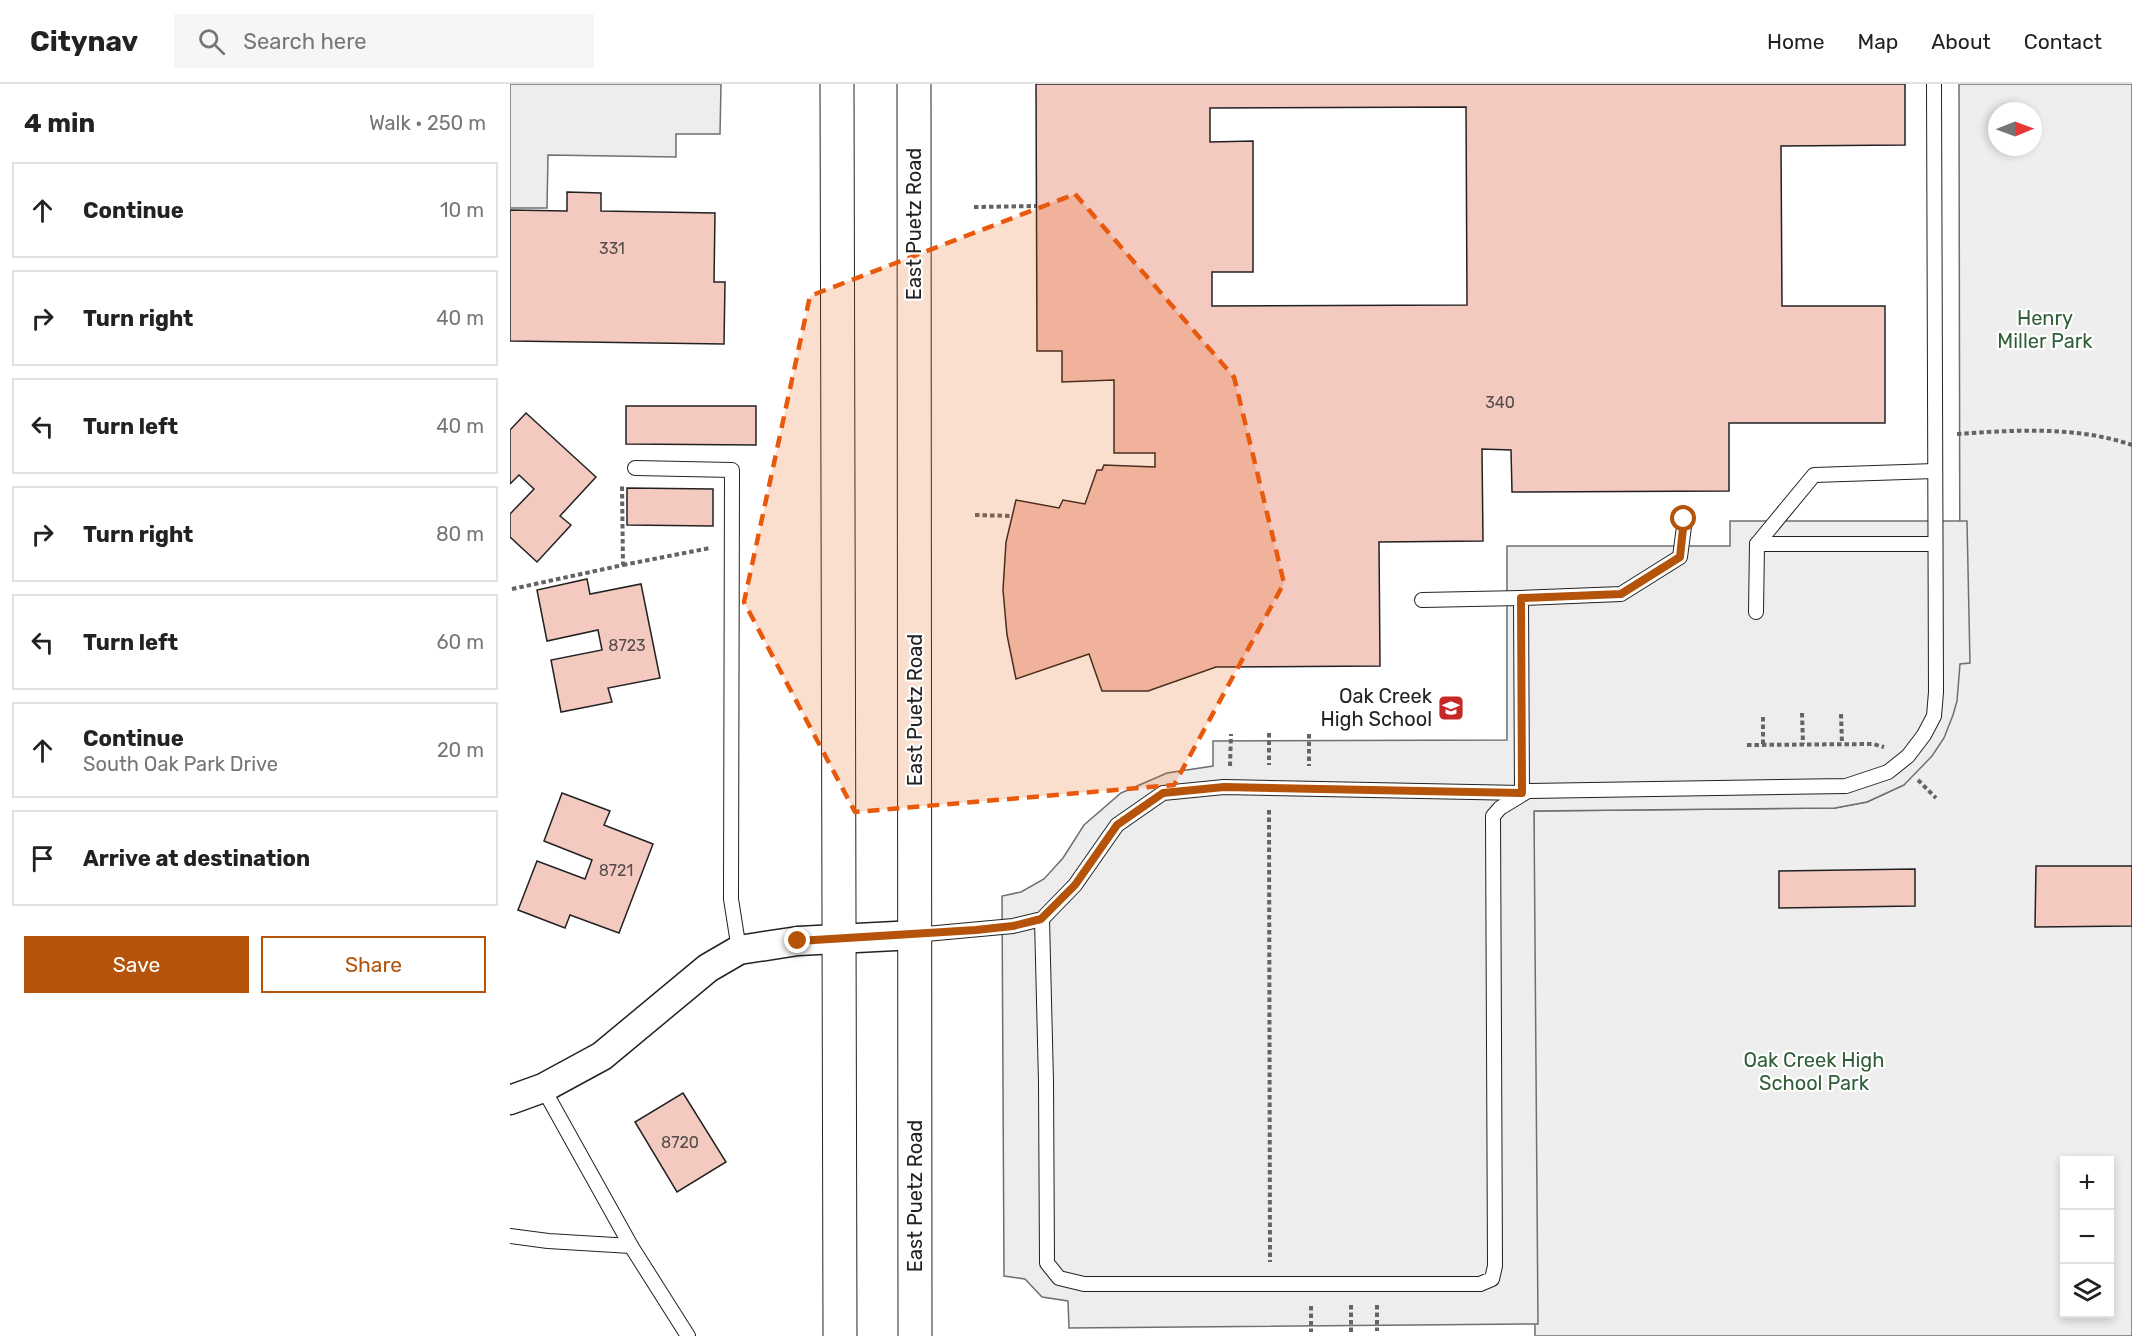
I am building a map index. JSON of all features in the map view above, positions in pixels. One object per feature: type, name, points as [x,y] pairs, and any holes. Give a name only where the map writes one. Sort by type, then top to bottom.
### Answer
[{"type":"street","points":[[837,84],[840,1336]]},
{"type":"street","name":"East Puetz Road","points":[[914,84],[915,1336]]},
{"type":"street","points":[[510,1100],[543,1088],[602,1056],[708,968],[740,950],[777,943],[915,935]]},
{"type":"lane","points":[[1041,919],[1046,1082],[1047,1263],[1059,1278],[1084,1284],[1480,1284],[1492,1279],[1495,1266],[1493,816],[1500,808],[1528,791],[1846,786],[1888,771],[1908,756],[1924,735],[1934,716],[1936,692],[1934,84]]},
{"type":"lane","points":[[635,468],[732,470],[731,899],[740,950]]},
{"type":"lane","points":[[1756,612],[1757,544],[1814,475],[1935,471]]},
{"type":"lane","points":[[1422,600],[1621,594],[1680,557],[1684,519]]},
{"type":"lane","points":[[1757,544],[1935,544]]},
{"type":"lane","points":[[1521,598],[1522,793]]},
{"type":"lane","points":[[915,935],[1004,927],[1041,919],[1075,885],[1117,825],[1163,793],[1224,787],[1522,793]]},
{"type":"lane","points":[[543,1088],[631,1246],[688,1336]]},
{"type":"lane","points":[[510,1236],[548,1241],[631,1246]]},
{"type":"path","points":[[974,207],[1036,206]]},
{"type":"path","points":[[1935,436],[2058,431],[2111,437],[2132,445]]},
{"type":"path","points":[[622,565],[622,467],[635,468]]},
{"type":"path","points":[[975,514],[1012,516]]},
{"type":"path","points":[[512,589],[732,543]]},
{"type":"path","points":[[1802,713],[1803,744]]},
{"type":"path","points":[[1841,714],[1842,744]]},
{"type":"path","points":[[1763,715],[1763,744]]},
{"type":"path","points":[[1224,787],[1230,764],[1231,734]]},
{"type":"path","points":[[1269,734],[1269,766]]},
{"type":"path","points":[[1309,734],[1310,789]]},
{"type":"path","points":[[1747,744],[1874,744],[1885,747]]},
{"type":"path","points":[[1918,780],[1936,798]]},
{"type":"path","points":[[1269,809],[1270,1252]]},
{"type":"highlighted area","points":[[1075,194],[1234,377],[1284,583],[1174,785],[855,812],[744,602],[810,296]]},
{"type":"green space","name":"Oak Creek High School Park","points":[[1959,84],[2132,84],[2132,1336],[1535,1336],[1534,811],[1835,808],[1867,802],[1904,785],[1960,663]]},
{"type":"shaded area","points":[[510,84],[721,84],[720,134],[676,134],[676,157],[548,155],[547,208],[510,208]]},
{"type":"shaded area","points":[[1730,521],[1967,521],[1970,663],[1960,664],[1957,701],[1953,715],[1944,738],[1932,756],[1904,785],[1867,802],[1835,808],[1534,811],[1538,1324],[1069,1328],[1068,1301],[1042,1297],[1025,1279],[1004,1276],[1002,896],[1021,892],[1044,879],[1063,858],[1084,825],[1121,793],[1167,773],[1213,766],[1213,741],[1507,740],[1507,546],[1730,546]]},
{"type":"building","points":[[1036,84],[1905,84],[1905,145],[1781,146],[1782,306],[1885,306],[1885,423],[1729,423],[1729,491],[1512,492],[1511,450],[1482,449],[1483,541],[1379,542],[1380,666],[1216,667],[1148,691],[1102,691],[1089,654],[1016,679],[1007,635],[1003,590],[1006,542],[1016,500],[1059,508],[1063,500],[1085,504],[1097,470],[1102,470],[1104,465],[1155,467],[1155,453],[1114,453],[1114,380],[1062,382],[1062,351],[1037,351]],"holes":[[[1466,107],[1467,305],[1212,306],[1212,272],[1253,272],[1253,141],[1210,142],[1210,108]]]},
{"type":"building","points":[[567,192],[601,193],[601,211],[715,213],[714,282],[725,282],[724,344],[510,341],[510,210],[567,211]]},
{"type":"building","points":[[626,406],[756,406],[756,445],[626,444]]},
{"type":"building","points":[[526,413],[596,477],[560,516],[571,525],[537,562],[510,537],[510,514],[534,489],[519,475],[510,484],[510,430]]},
{"type":"building","points":[[627,488],[713,489],[713,526],[627,525]]},
{"type":"building","points":[[587,579],[590,594],[641,584],[660,678],[608,688],[612,702],[561,712],[551,660],[602,650],[598,630],[547,641],[537,590]]},
{"type":"building","points":[[562,793],[610,811],[604,825],[653,844],[619,933],[570,915],[565,928],[518,910],[537,861],[585,879],[592,860],[544,841]]},
{"type":"building","points":[[2036,866],[2132,866],[2132,926],[2035,927]]},
{"type":"building","points":[[1915,869],[1915,906],[1779,908],[1779,871]]},
{"type":"building","points":[[683,1093],[726,1162],[677,1192],[635,1122]]},
{"type":"place","name":"Oak Creek High School","points":[[1451,708]]},
{"type":"route","points":[[798,941],[976,930],[1013,926],[1041,919],[1075,885],[1117,825],[1163,793],[1224,787],[1522,793],[1521,598],[1621,594],[1680,557],[1684,519]]},
{"type":"park label","name":"Henry Miller Park","points":[[2045,330]]}]
